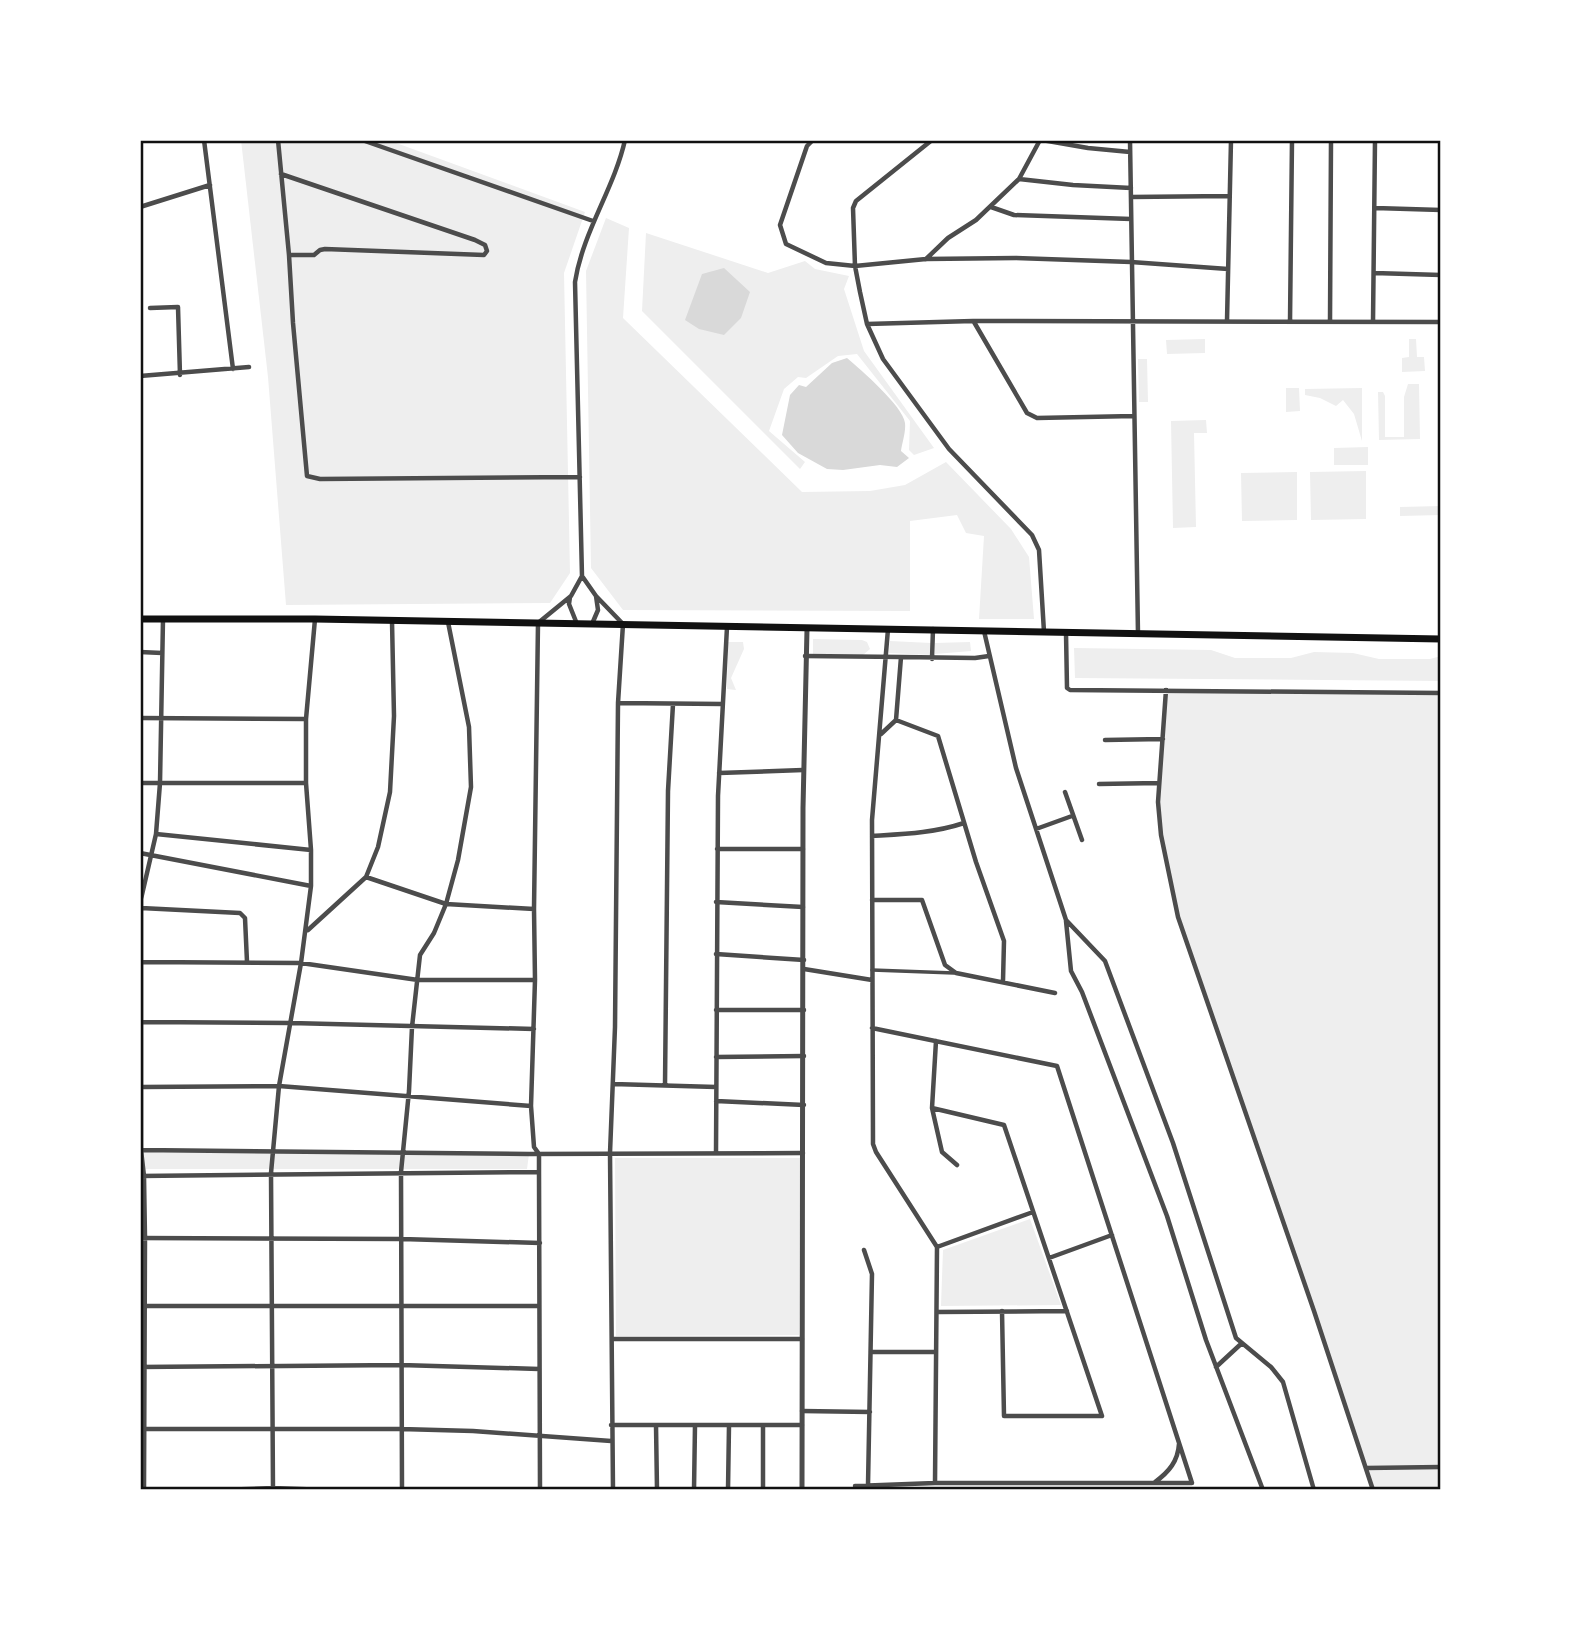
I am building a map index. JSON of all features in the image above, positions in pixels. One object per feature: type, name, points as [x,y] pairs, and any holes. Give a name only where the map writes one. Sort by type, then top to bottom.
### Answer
[{"type":"main road","points":[[140,619],[447,621],[1441,639]]},
{"type":"street","points":[[204,140],[233,369]]},
{"type":"street","points":[[278,140],[307,476],[320,480],[580,477]]},
{"type":"street","points":[[362,140],[593,220]]},
{"type":"street","points":[[577,624],[569,604],[582,576],[575,282],[578,264],[593,220],[621,159],[625,140]]},
{"type":"street","points":[[813,140],[807,146],[780,225],[786,244],[826,263],[855,266],[926,259],[1016,258],[1228,269]]},
{"type":"street","points":[[932,140],[856,201],[853,208],[855,266],[867,324],[883,359],[949,449],[1032,535],[1039,550],[1044,632]]},
{"type":"street","points":[[926,259],[948,238],[976,220],[1019,179],[1041,140],[1130,152]]},
{"type":"street","points":[[1130,140],[1138,635]]},
{"type":"street","points":[[1227,321],[1231,140]]},
{"type":"street","points":[[1290,322],[1292,140]]},
{"type":"street","points":[[1331,140],[1331,322]]},
{"type":"street","points":[[1373,322],[1376,140]]},
{"type":"street","points":[[281,174],[475,240],[485,245],[486,251],[484,255],[469,255],[438,251],[325,249],[314,255],[289,255]]},
{"type":"street","points":[[1019,179],[1073,185],[1131,187]]},
{"type":"street","points":[[140,207],[210,185]]},
{"type":"street","points":[[1131,197],[1230,196]]},
{"type":"street","points":[[991,207],[1014,215],[1131,219]]},
{"type":"street","points":[[1375,208],[1441,210]]},
{"type":"street","points":[[1374,273],[1441,275]]},
{"type":"street","points":[[150,308],[177,307],[180,374]]},
{"type":"street","points":[[867,324],[973,321],[1441,322]]},
{"type":"street","points":[[973,321],[1027,414],[1037,418],[1134,416]]},
{"type":"street","points":[[140,376],[249,367]]},
{"type":"street","points":[[582,576],[596,596],[623,624],[618,703],[610,1153],[613,1490]]},
{"type":"street","points":[[540,1490],[539,1154],[534,1147],[531,1106],[535,980],[538,623],[571,596]]},
{"type":"street","points":[[592,624],[598,610],[596,596]]},
{"type":"street","points":[[144,1490],[140,899],[156,834],[160,783],[163,619]]},
{"type":"street","points":[[273,1489],[272,1152],[279,1086],[301,963],[311,886],[306,719],[315,619]]},
{"type":"street","points":[[306,931],[366,877],[379,847],[390,792],[394,716],[392,621]]},
{"type":"street","points":[[402,1490],[401,1172],[409,1095],[412,1027],[420,955],[434,933],[446,904],[458,860],[471,787],[469,727],[447,621]]},
{"type":"street","points":[[716,1153],[717,849],[727,627]]},
{"type":"street","points":[[802,1490],[803,770],[807,629]]},
{"type":"street","points":[[888,629],[872,836],[874,1148],[937,1247],[935,1483]]},
{"type":"street","points":[[932,659],[933,629]]},
{"type":"street","points":[[984,630],[1016,768],[1066,920],[1071,971],[1082,992],[1160,1196],[1216,1367],[1263,1490]]},
{"type":"street","points":[[1066,632],[1068,689],[1441,693]]},
{"type":"street","points":[[140,653],[162,653]]},
{"type":"street","points":[[805,656],[932,659],[989,656]]},
{"type":"street","points":[[880,734],[896,720],[901,657]]},
{"type":"street","points":[[1166,690],[1158,802],[1161,835],[1178,917],[1373,1490]]},
{"type":"street","points":[[618,703],[722,704]]},
{"type":"street","points":[[665,1086],[668,791],[673,704]]},
{"type":"street","points":[[140,718],[306,719]]},
{"type":"street","points":[[896,720],[938,736],[1004,942],[1003,981]]},
{"type":"street","points":[[1105,740],[1163,739]]},
{"type":"street","points":[[719,773],[803,770]]},
{"type":"street","points":[[140,783],[306,783]]},
{"type":"street","points":[[1099,784],[1159,783]]},
{"type":"street","points":[[1065,792],[1082,840]]},
{"type":"street","points":[[1036,829],[1072,816]]},
{"type":"street","points":[[872,836],[916,834],[964,822]]},
{"type":"street","points":[[156,834],[311,850]]},
{"type":"street","points":[[717,849],[803,849]]},
{"type":"street","points":[[140,853],[311,886]]},
{"type":"street","points":[[366,877],[446,904],[534,909]]},
{"type":"street","points":[[872,900],[922,900],[945,965],[956,974]]},
{"type":"street","points":[[716,902],[803,907]]},
{"type":"street","points":[[141,908],[240,913],[245,918],[247,962]]},
{"type":"street","points":[[1066,920],[1105,961],[1173,1143],[1236,1338],[1283,1382],[1314,1490]]},
{"type":"street","points":[[716,954],[804,960]]},
{"type":"street","points":[[140,962],[301,963],[418,980],[535,980]]},
{"type":"street","points":[[804,969],[872,980]]},
{"type":"street","points":[[872,971],[956,974],[1055,993]]},
{"type":"street","points":[[716,1010],[804,1010]]},
{"type":"street","points":[[141,1023],[534,1028]]},
{"type":"street","points":[[855,1486],[935,1483],[1192,1483],[1057,1066],[872,1028]]},
{"type":"street","points":[[936,1041],[932,1108],[942,1152],[957,1165]]},
{"type":"street","points":[[716,1057],[804,1056]]},
{"type":"street","points":[[613,1084],[716,1087]]},
{"type":"street","points":[[141,1087],[279,1086],[531,1106]]},
{"type":"street","points":[[716,1101],[804,1105]]},
{"type":"street","points":[[932,1108],[1004,1125],[1102,1416],[1004,1416],[1002,1311]]},
{"type":"street","points":[[140,1150],[539,1154],[804,1153]]},
{"type":"street","points":[[142,1176],[539,1172]]},
{"type":"street","points":[[937,1247],[1033,1212]]},
{"type":"street","points":[[1049,1258],[1112,1235]]},
{"type":"street","points":[[142,1238],[402,1239],[540,1243]]},
{"type":"street","points":[[864,1250],[872,1274],[868,1485]]},
{"type":"street","points":[[143,1306],[539,1306]]},
{"type":"street","points":[[937,1312],[1066,1311]]},
{"type":"street","points":[[612,1339],[802,1339]]},
{"type":"street","points":[[1216,1367],[1242,1343]]},
{"type":"street","points":[[871,1352],[937,1352]]},
{"type":"street","points":[[142,1367],[401,1365],[539,1369]]},
{"type":"street","points":[[802,1411],[870,1412]]},
{"type":"street","points":[[656,1425],[657,1490]]},
{"type":"street","points":[[694,1490],[695,1425]]},
{"type":"street","points":[[728,1490],[729,1425]]},
{"type":"street","points":[[763,1425],[763,1490]]},
{"type":"street","points":[[611,1426],[802,1425]]},
{"type":"street","points":[[142,1429],[401,1429],[611,1441]]},
{"type":"street","points":[[1155,1483],[1166,1474],[1178,1457],[1180,1440]]},
{"type":"street","points":[[1366,1468],[1441,1467]]},
{"type":"street","points":[[219,1490],[327,1490]]},
{"type":"shaded area","points":[[241,140],[388,140],[585,212],[564,273],[570,573],[550,603],[286,605],[268,377]]},
{"type":"shaded area","points":[[606,218],[629,228],[623,318],[802,492],[870,491],[905,485],[946,462],[1011,529],[1029,557],[1034,619],[979,619],[984,536],[966,533],[957,515],[910,521],[910,611],[623,610],[591,568],[586,271]]},
{"type":"shaded area","points":[[646,233],[768,273],[805,261],[815,269],[849,276],[844,289],[864,351],[934,448],[914,455],[909,450],[910,421],[857,354],[838,356],[806,378],[798,377],[784,389],[769,431],[805,462],[800,469],[642,311]]},
{"type":"shaded area","points":[[724,268],[750,292],[741,318],[724,335],[699,329],[685,320],[702,274]]},
{"type":"shaded area","points":[[1205,339],[1205,353],[1167,354],[1166,340]]},
{"type":"shaded area","points":[[1409,339],[1416,339],[1417,357],[1424,357],[1425,371],[1402,372],[1402,358],[1409,357]]},
{"type":"shaded area","points":[[847,358],[880,389],[903,416],[905,426],[901,451],[909,458],[897,467],[880,465],[843,470],[827,469],[798,453],[782,435],[790,395],[799,385],[806,387],[832,363]]},
{"type":"shaded area","points":[[1138,359],[1147,359],[1148,402],[1139,402]]},
{"type":"shaded area","points":[[1408,384],[1419,384],[1420,439],[1379,440],[1378,392],[1383,392],[1385,396],[1385,437],[1404,437],[1404,397]]},
{"type":"shaded area","points":[[1286,388],[1299,388],[1300,411],[1286,412]]},
{"type":"shaded area","points":[[1362,388],[1362,441],[1354,414],[1343,400],[1336,406],[1320,398],[1305,395],[1305,389]]},
{"type":"shaded area","points":[[1206,420],[1207,433],[1194,433],[1196,527],[1173,528],[1171,421]]},
{"type":"shaded area","points":[[1368,447],[1368,465],[1334,465],[1334,448]]},
{"type":"shaded area","points":[[1366,471],[1366,519],[1311,520],[1310,472]]},
{"type":"shaded area","points":[[1297,472],[1297,520],[1242,521],[1241,473]]},
{"type":"shaded area","points":[[1441,506],[1441,515],[1400,516],[1400,507]]},
{"type":"shaded area","points":[[813,639],[862,640],[867,642],[870,649],[863,655],[813,654]]},
{"type":"shaded area","points":[[890,641],[931,643],[930,655],[889,653]]},
{"type":"shaded area","points":[[728,642],[743,642],[744,649],[731,678],[736,690],[727,689]]},
{"type":"shaded area","points":[[970,642],[971,651],[935,654],[935,643]]},
{"type":"shaded area","points":[[1074,648],[1211,650],[1235,658],[1291,658],[1314,652],[1353,653],[1379,659],[1430,659],[1441,656],[1441,681],[1075,678]]},
{"type":"shaded area","points":[[1166,690],[1441,693],[1441,1490],[1374,1490],[1178,917],[1161,835],[1158,802]]},
{"type":"shaded area","points":[[140,1150],[529,1154],[527,1169],[140,1169]]},
{"type":"shaded area","points":[[615,1158],[800,1158],[799,1335],[616,1336]]},
{"type":"shaded area","points":[[1030,1219],[1061,1305],[941,1306],[943,1250]]}]
